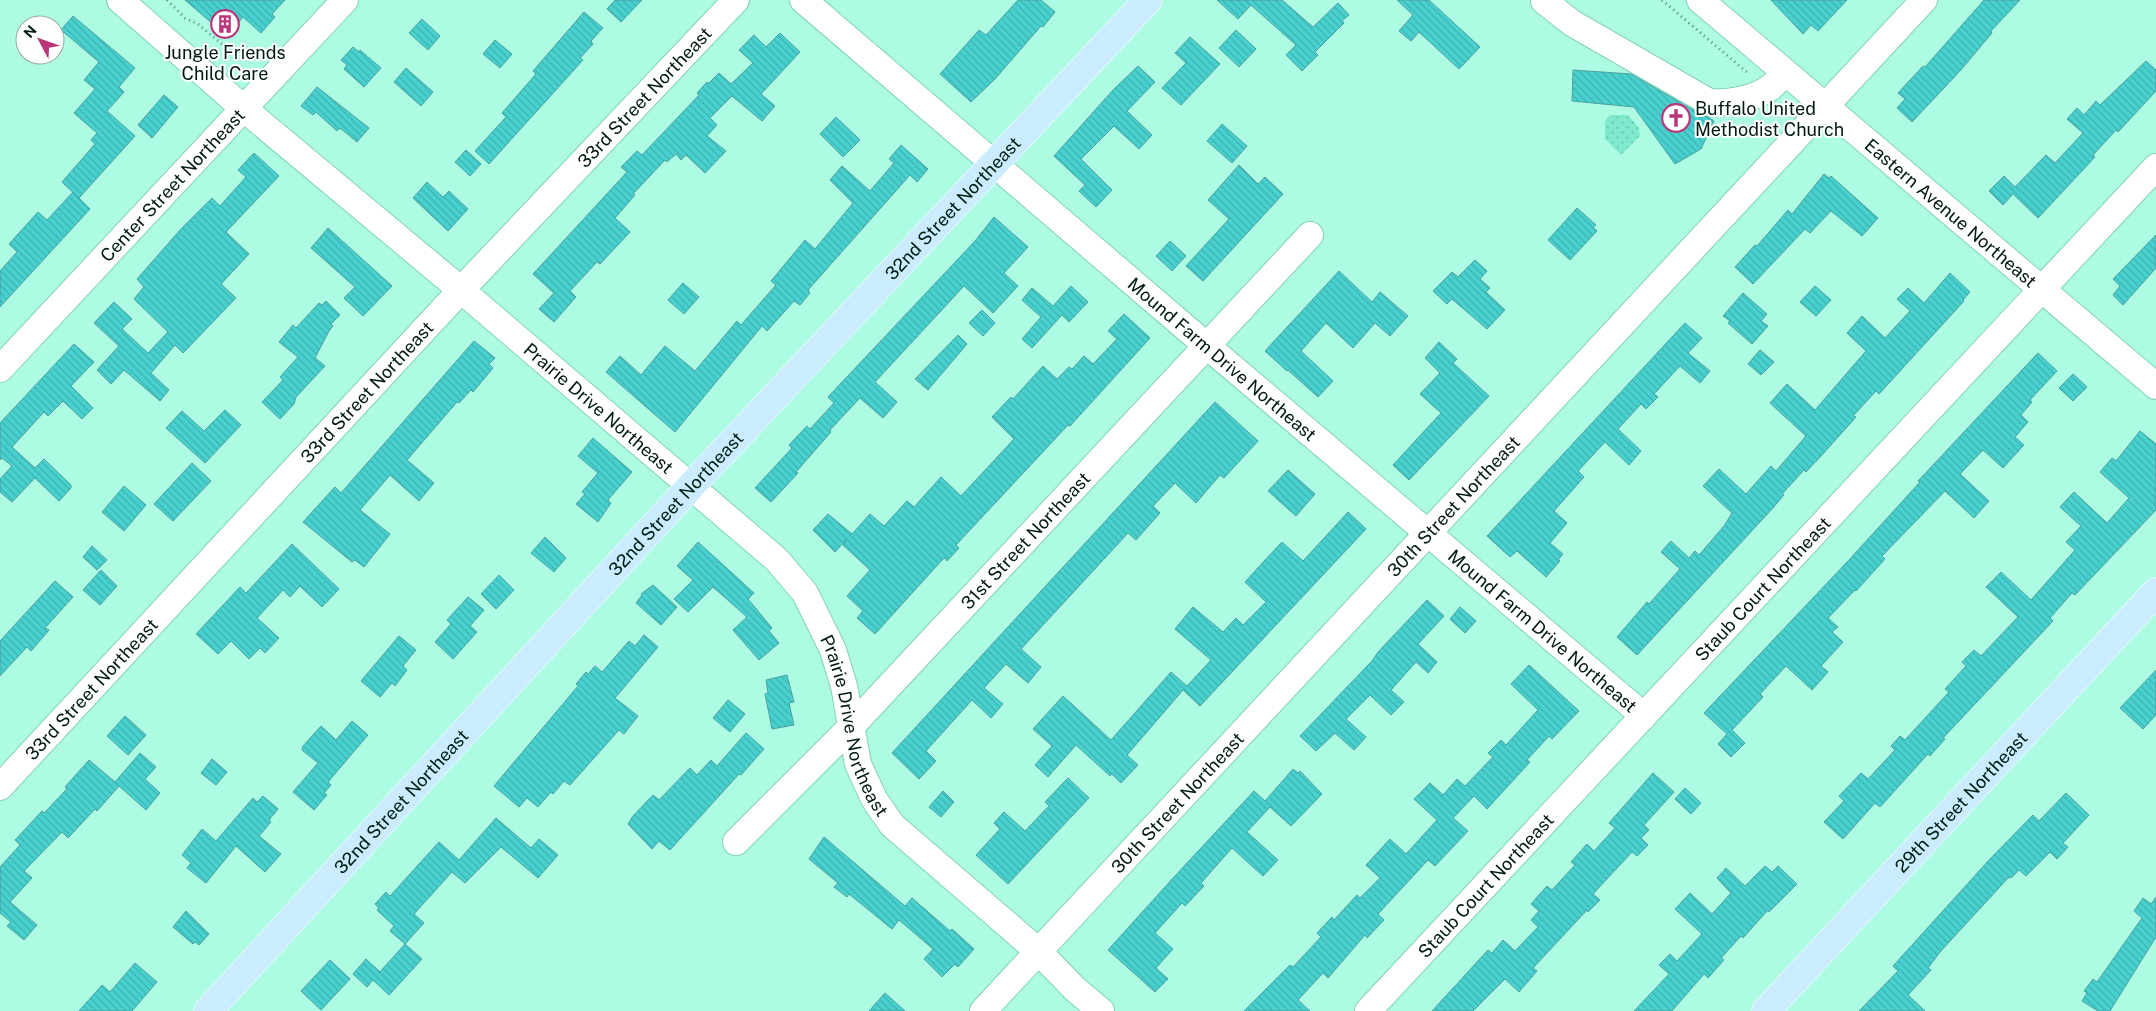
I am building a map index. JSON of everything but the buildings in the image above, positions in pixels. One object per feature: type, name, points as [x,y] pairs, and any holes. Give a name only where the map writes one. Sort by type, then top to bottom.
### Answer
[{"type":"main road","name":"32nd Street Northeast","points":[[208,1011],[690,487],[1148,0]]},
{"type":"main road","name":"29th Street Northeast","points":[[1766,1011],[2156,592]]},
{"type":"street","name":"Prairie Drive Northeast","points":[[120,0],[244,108],[778,560],[805,593],[833,650],[844,686],[858,764],[874,799],[892,824],[1038,951],[1101,1011]]},
{"type":"street","name":"Center Street Northeast","points":[[0,369],[345,0]]},
{"type":"street","name":"33rd Street Northeast","points":[[0,787],[461,290],[736,0]]},
{"type":"street","name":"Mound Farm Drive Northeast","points":[[803,0],[1207,346],[1644,716]]},
{"type":"street","points":[[1544,0],[1572,23],[1701,98],[1719,103],[1729,102],[1776,81]]},
{"type":"street","name":"Eastern Avenue Northeast","points":[[1700,0],[1776,81],[1825,107],[2156,386]]},
{"type":"street","name":"30th Street Northeast","points":[[983,1011],[1924,0]]},
{"type":"street","name":"Staub Court Northeast","points":[[1368,1011],[2156,168]]},
{"type":"street","name":"31st Street Northeast","points":[[736,842],[851,728],[1310,235]]},
{"type":"path","points":[[166,0],[185,18],[198,24],[230,51]]},
{"type":"path","points":[[1662,0],[1776,81]]},
{"type":"green space","points":[[1610,115],[1628,115],[1639,128],[1640,136],[1621,155],[1605,139],[1605,121]]},
{"type":"place","name":"Jungle Friends Child Care","points":[[225,24]]},
{"type":"place","name":"Buffalo United Methodist Church","points":[[1676,118]]}]
